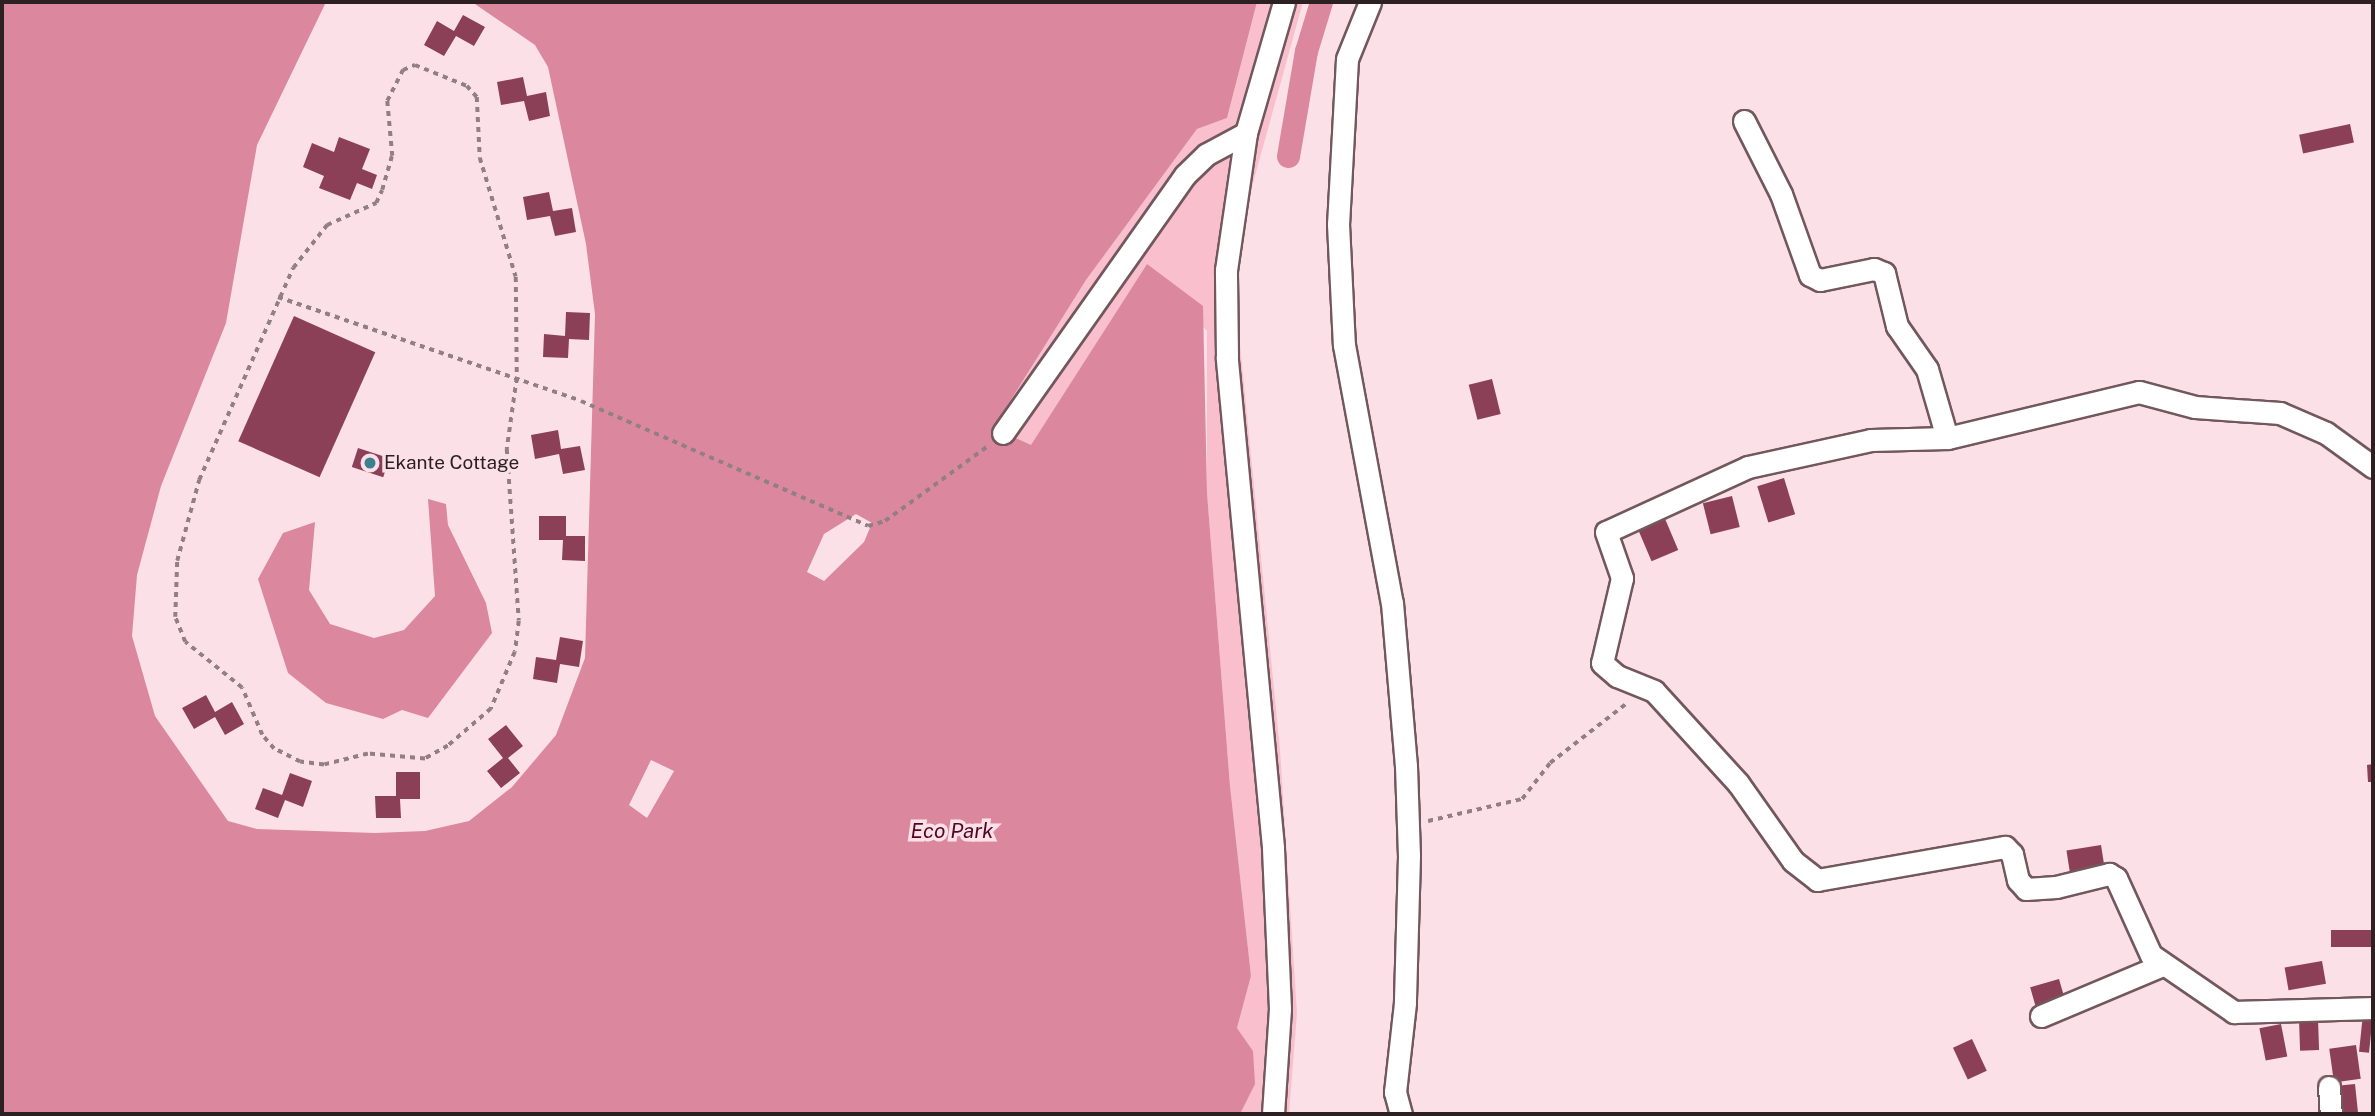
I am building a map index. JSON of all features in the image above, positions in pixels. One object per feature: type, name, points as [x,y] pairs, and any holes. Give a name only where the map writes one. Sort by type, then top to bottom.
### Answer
[{"type":"street","points":[[1273,1114],[1280,1009],[1273,847],[1227,357],[1226,270],[1246,133],[1284,2]]},
{"type":"street","points":[[1370,2],[1347,59],[1339,237],[1347,367],[1392,603],[1408,825],[1405,1003],[1395,1092],[1401,1114]]},
{"type":"street","points":[[1744,121],[1781,194],[1810,275],[1820,280],[1874,269],[1884,273],[1897,326],[1923,361],[1947,438]]},
{"type":"street","points":[[1003,433],[1185,175],[1207,154],[1246,133]]},
{"type":"street","points":[[2373,467],[2326,433],[2280,413],[2195,407],[2152,393],[1947,438],[1871,440],[1748,467],[1606,532],[1622,578],[1602,663],[1654,691],[1738,783],[1805,874],[1829,879],[1877,867],[1905,868],[2004,847],[2012,854],[2018,880],[2026,889],[2056,887],[2109,874],[2120,886],[2138,933],[2160,966],[2234,1012],[2373,1008]]},
{"type":"street","points":[[2041,1016],[2160,966]]},
{"type":"street","points":[[2329,1087],[2331,1114]]},
{"type":"path","points":[[415,65],[467,86],[477,97],[480,158],[516,277],[517,378],[507,449],[519,621],[507,680],[491,709],[448,746],[425,759],[368,754],[324,765],[300,762],[268,742],[242,688],[185,642],[175,617],[177,561],[194,492],[278,297],[293,268],[327,225],[376,202],[392,156],[387,101],[403,70],[415,65]]},
{"type":"path","points":[[278,297],[581,401],[875,527],[1003,433]]},
{"type":"path","points":[[1408,825],[1498,808],[1522,799],[1550,763],[1624,708],[1633,681]]},
{"type":"shaded area","points":[[1257,2],[1303,2],[1253,183],[1240,248],[1238,324],[1280,750],[1297,1013],[1289,1114],[1240,1114],[1253,1051],[1237,1028],[1251,976],[1230,786],[1207,493],[1207,331],[1147,264],[1031,446],[992,428],[1086,280],[1197,129],[1227,118]]},
{"type":"water","name":"Eco Park","points":[[2,2],[326,2],[257,145],[226,323],[161,486],[137,575],[132,636],[155,716],[228,821],[257,829],[375,833],[425,831],[469,821],[512,787],[556,735],[585,658],[595,314],[586,244],[548,67],[535,45],[472,2],[1257,2],[1227,118],[1197,129],[1086,280],[993,428],[1031,445],[1147,264],[1203,306],[1207,493],[1230,786],[1251,976],[1237,1028],[1253,1051],[1255,1084],[1240,1114],[2,1114]],"holes":[[[856,514],[872,523],[864,542],[824,581],[807,572],[824,534]],[[651,760],[674,771],[647,818],[629,805]]]},
{"type":"water","points":[[428,499],[446,504],[448,525],[486,603],[492,633],[428,718],[402,710],[383,719],[326,703],[288,673],[258,579],[283,533],[315,522],[309,590],[330,624],[374,638],[404,630],[435,596]]},
{"type":"building","points":[[463,15],[485,27],[474,46],[456,36],[444,56],[424,45],[437,21],[454,31]]},
{"type":"building","points":[[523,77],[527,96],[546,92],[550,116],[529,121],[524,101],[501,105],[497,82]]},
{"type":"building","points":[[2350,124],[2354,143],[2303,153],[2299,135]]},
{"type":"building","points":[[339,137],[370,149],[362,169],[377,175],[372,189],[357,183],[350,200],[319,188],[324,176],[303,167],[312,143],[334,152]]},
{"type":"building","points":[[549,192],[553,211],[572,208],[576,232],[555,236],[550,216],[527,220],[523,197]]},
{"type":"building","points":[[566,312],[590,313],[589,340],[569,339],[568,358],[543,357],[544,334],[565,336]]},
{"type":"building","points":[[294,316],[375,352],[320,477],[238,441]]},
{"type":"building","points":[[1492,379],[1501,414],[1477,420],[1469,385]]},
{"type":"building","points":[[558,430],[561,449],[580,446],[585,470],[563,474],[559,454],[535,459],[531,435]]},
{"type":"building","name":"Ekante Cottage","points":[[358,448],[389,458],[383,477],[352,467]]},
{"type":"building","points":[[1784,478],[1795,514],[1768,523],[1757,486]]},
{"type":"building","points":[[1732,496],[1740,527],[1711,534],[1703,503]]},
{"type":"building","points":[[1663,514],[1678,550],[1652,561],[1636,525]]},
{"type":"building","points":[[539,516],[566,516],[566,536],[585,536],[585,561],[562,560],[563,540],[539,540]]},
{"type":"building","points":[[560,637],[583,641],[579,667],[560,664],[557,683],[533,679],[536,657],[556,660]]},
{"type":"building","points":[[206,695],[215,712],[232,702],[244,724],[225,735],[215,717],[194,729],[182,708]]},
{"type":"building","points":[[506,725],[523,746],[508,758],[520,773],[501,788],[487,771],[503,758],[488,739]]},
{"type":"building","points":[[2373,764],[2373,782],[2368,782],[2367,765]]},
{"type":"building","points":[[396,772],[420,772],[420,799],[400,799],[401,818],[376,818],[375,796],[396,796]]},
{"type":"building","points":[[290,773],[312,781],[303,807],[285,800],[278,818],[255,809],[263,788],[282,795]]},
{"type":"building","points":[[2101,845],[2105,869],[2070,874],[2066,850]]},
{"type":"building","points":[[2331,930],[2373,930],[2373,947],[2331,947]]},
{"type":"building","points":[[2322,961],[2326,984],[2289,990],[2285,968]]},
{"type":"building","points":[[2059,979],[2066,1003],[2037,1011],[2030,987]]},
{"type":"building","points":[[2363,1014],[2373,1015],[2369,1053],[2359,1052]]},
{"type":"building","points":[[2318,1019],[2319,1050],[2300,1051],[2299,1020]]},
{"type":"building","points":[[2281,1024],[2287,1056],[2266,1061],[2259,1028]]},
{"type":"building","points":[[1972,1039],[1987,1071],[1968,1080],[1953,1048]]},
{"type":"building","points":[[2356,1045],[2361,1079],[2334,1082],[2329,1049]]},
{"type":"building","points":[[2355,1084],[2358,1114],[2333,1114],[2330,1087]]},
{"type":"waterway","points":[[1288,156],[1306,51],[1321,2]]},
{"type":"place","name":"Ekante Cottage","points":[[370,463]]}]
